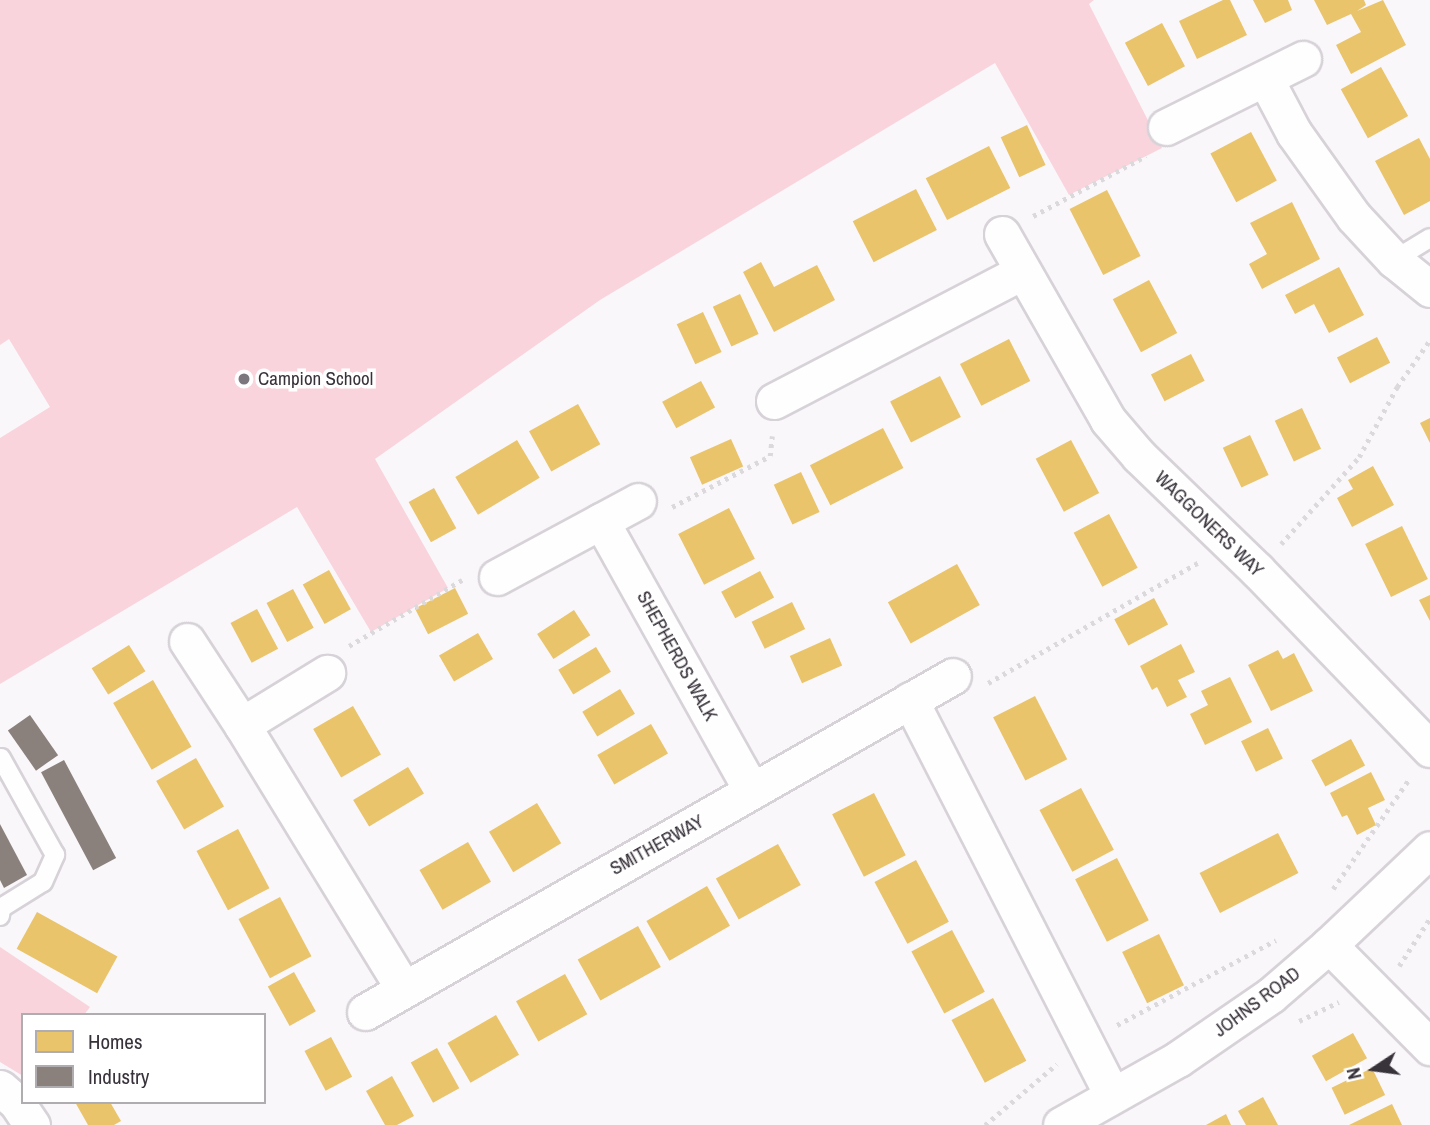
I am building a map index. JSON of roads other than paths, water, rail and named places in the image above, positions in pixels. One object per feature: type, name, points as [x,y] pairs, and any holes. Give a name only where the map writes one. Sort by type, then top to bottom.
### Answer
[{"type":"street","points":[[1158,140],[1303,59]]},
{"type":"street","points":[[1266,79],[1294,133],[1354,217],[1394,260],[1430,289]]},
{"type":"street","name":"WAGGONERS WAY","points":[[1002,234],[1108,420],[1139,456],[1257,570],[1430,749]]},
{"type":"street","points":[[774,401],[1022,272]]},
{"type":"street","points":[[497,577],[601,521],[649,507]]},
{"type":"street","name":"SHEPHERDS WALK","points":[[601,521],[752,791]]},
{"type":"street","points":[[187,641],[242,725],[403,988]]},
{"type":"street","points":[[242,725],[327,673]]},
{"type":"street","name":"SMITHERWAY","points":[[365,1012],[910,700],[968,681]]},
{"type":"street","points":[[910,700],[1083,1043],[1112,1095]]},
{"type":"street","name":"JOHNS ROAD","points":[[1061,1125],[1178,1059],[1271,995],[1329,945],[1430,849]]},
{"type":"street","points":[[1329,945],[1430,1047]]},
{"type":"street","points":[[0,1088],[17,1103],[32,1125]]},
{"type":"lane","points":[[1394,260],[1430,238]]},
{"type":"lane","points":[[0,916],[1,908],[43,882],[55,855],[1,758]]},
{"type":"place","name":"Campion School","points":[[244,379]]}]
